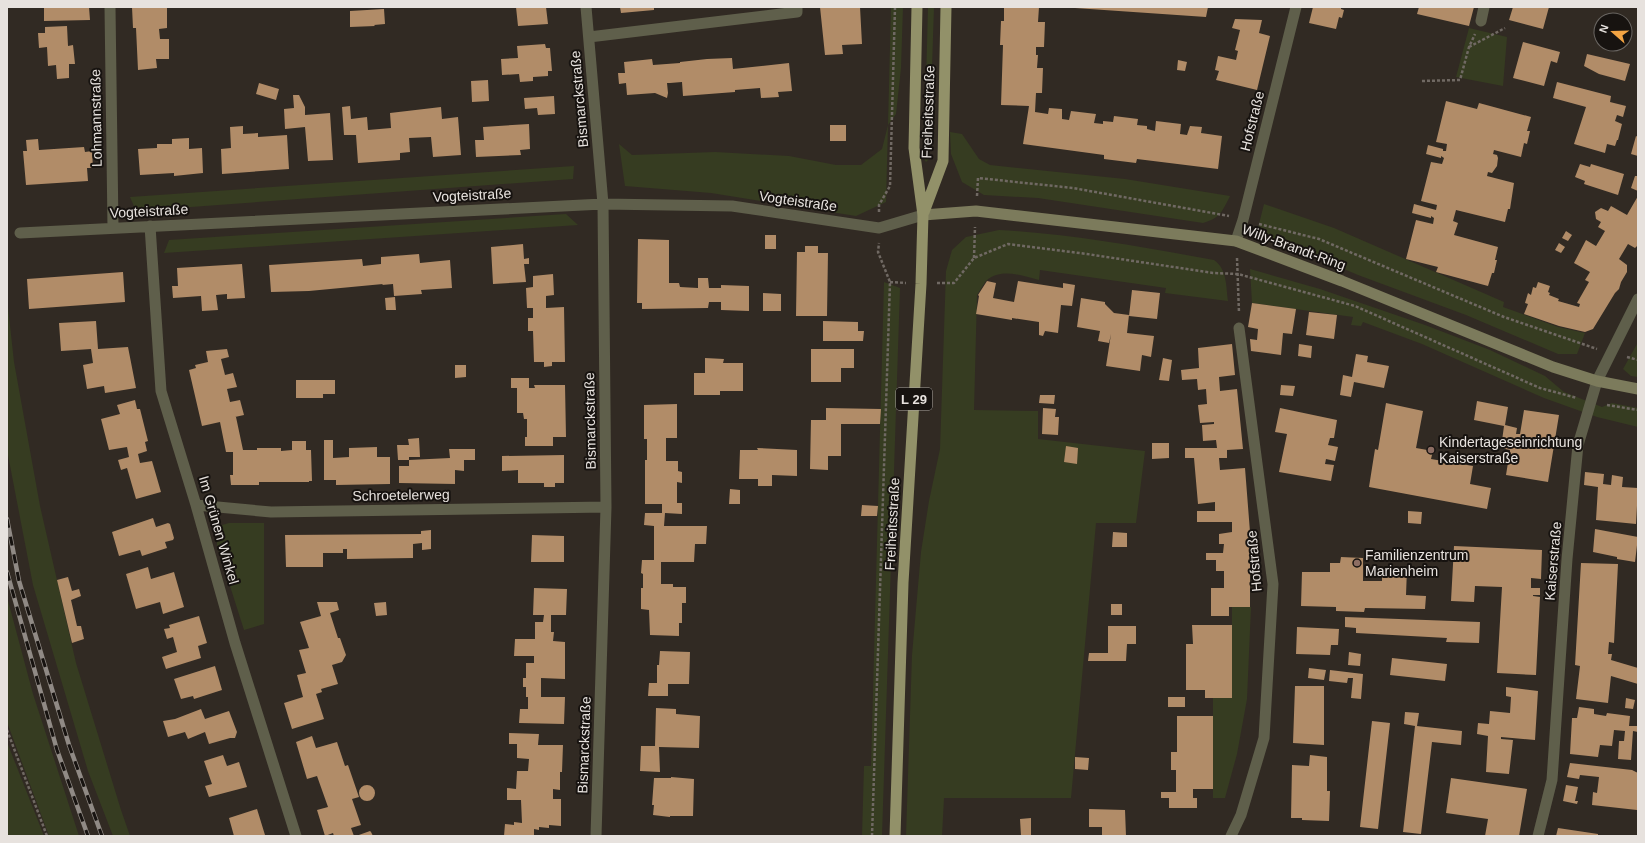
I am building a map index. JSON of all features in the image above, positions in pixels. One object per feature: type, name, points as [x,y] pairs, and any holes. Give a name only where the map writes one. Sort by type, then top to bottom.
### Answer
[{"type":"main road","name":"Freiheitsstraße","points":[[895,836],[903,583],[921,284],[923,215],[914,148],[917,7]]},
{"type":"main road","name":"Freiheitsstraße","points":[[923,215],[943,161],[946,7]]},
{"type":"main road","name":"Willy-Brandt-Ring","points":[[923,215],[976,211],[1236,241],[1342,281],[1553,368],[1597,381],[1638,389]]},
{"type":"street","name":"Lohmannstraße","points":[[110,7],[113,228]]},
{"type":"street","name":"Bismarckstraße","points":[[586,7],[603,204],[606,507],[596,836]]},
{"type":"street","points":[[589,37],[797,12],[797,7]]},
{"type":"street","name":"Hofstraße","points":[[1236,241],[1243,220],[1296,7]]},
{"type":"street","points":[[1481,21],[1484,7]]},
{"type":"street","name":"Vogteistraße","points":[[20,233],[603,204],[732,206],[880,228],[923,215]]},
{"type":"street","name":"Im Grünen Winkel","points":[[150,226],[161,391],[196,505],[235,643],[296,836]]},
{"type":"street","name":"Kaiserstraße","points":[[1538,836],[1552,780],[1567,559],[1578,445],[1597,381],[1638,299]]},
{"type":"street","name":"Hofstraße","points":[[1231,836],[1241,815],[1264,738],[1273,584],[1239,328]]},
{"type":"street","name":"Schroetelerweg","points":[[196,505],[271,512],[606,507]]},
{"type":"path","points":[[872,836],[890,282],[878,252],[880,228],[879,205],[890,186],[895,7]]},
{"type":"path","points":[[1422,81],[1460,80],[1469,48],[1481,21]]},
{"type":"path","points":[[1469,48],[1505,28]]},
{"type":"path","points":[[1236,241],[1239,328]]},
{"type":"path","points":[[890,282],[921,284],[954,283],[974,258],[1008,244],[1095,255],[1213,273],[1238,274],[1355,306],[1540,388],[1591,402],[1638,410]]},
{"type":"path","points":[[7,730],[46,836]]},
{"type":"green space","points":[[891,7],[903,7],[901,68],[896,114],[888,125]]},
{"type":"green space","points":[[928,7],[934,7],[929,159],[926,162],[924,159]]},
{"type":"green space","points":[[1469,28],[1507,37],[1503,86],[1456,77]]},
{"type":"green space","points":[[888,125],[886,202],[856,216],[711,193],[625,186],[619,144],[632,155],[715,152],[789,156],[836,165],[861,165],[882,149]]},
{"type":"green space","points":[[950,132],[962,134],[979,159],[990,165],[1125,179],[1230,196],[1220,214],[1203,223],[1038,198],[984,195],[962,182],[951,154]]},
{"type":"green space","points":[[574,166],[573,179],[136,211],[130,197]]},
{"type":"green space","points":[[1264,204],[1334,228],[1504,302],[1503,307],[1558,327],[1585,333],[1577,354],[1558,354],[1466,315],[1358,275],[1257,232]]},
{"type":"green space","points":[[566,214],[578,225],[164,253],[169,240]]},
{"type":"green space","points":[[999,230],[1080,238],[1214,260],[1224,273],[1228,301],[1165,293],[1166,288],[1040,270],[1039,280],[1019,275],[1005,273],[998,274],[986,281],[978,293],[974,410],[1038,411],[1038,439],[1145,451],[1136,523],[1096,523],[1071,798],[944,798],[942,836],[906,836],[912,655],[921,552],[929,501],[940,449],[946,271],[952,250],[966,237]]},
{"type":"green space","points":[[1250,269],[1320,289],[1425,325],[1490,350],[1545,376],[1564,392],[1602,407],[1612,403],[1638,408],[1638,427],[1597,417],[1544,398],[1422,344],[1363,322],[1361,326],[1351,325],[1353,317],[1252,303]]},
{"type":"green space","points":[[884,282],[900,288],[882,836],[862,836],[864,766],[871,766]]},
{"type":"green space","points":[[7,298],[14,362],[40,506],[76,663],[130,836],[113,836],[88,771],[33,585],[7,450]]},
{"type":"green space","points":[[1637,344],[1638,377],[1631,376],[1623,369]]},
{"type":"green space","points":[[229,523],[264,523],[264,624],[244,630],[217,545],[217,533],[222,525]]},
{"type":"green space","points":[[7,597],[33,694],[79,836],[49,836],[7,722]]},
{"type":"green space","points":[[1232,607],[1251,607],[1247,699],[1237,754],[1225,798],[1213,798],[1213,698],[1232,698]]},
{"type":"green space","points":[[7,742],[44,836],[7,836]]},
{"type":"building","points":[[44,7],[89,7],[90,20],[44,21]]},
{"type":"building","points":[[132,7],[167,7],[167,28],[159,29],[160,39],[169,39],[169,59],[156,59],[157,68],[138,70],[136,28],[133,28]]},
{"type":"building","points":[[516,7],[546,7],[548,24],[518,26]]},
{"type":"building","points":[[620,7],[654,7],[654,10],[621,13]]},
{"type":"building","points":[[820,7],[860,7],[862,44],[842,45],[843,54],[825,55]]},
{"type":"building","points":[[1004,7],[1039,7],[1038,22],[1045,22],[1044,47],[1036,47],[1036,55],[1038,55],[1037,68],[1043,68],[1042,93],[1036,93],[1035,112],[1048,114],[1049,108],[1062,109],[1062,119],[1069,120],[1071,111],[1096,114],[1094,123],[1103,124],[1103,121],[1113,122],[1114,116],[1138,119],[1137,125],[1147,126],[1147,129],[1155,131],[1156,121],[1181,124],[1180,134],[1187,135],[1190,126],[1202,127],[1201,133],[1222,136],[1218,169],[1137,159],[1136,163],[1104,159],[1104,155],[1023,144],[1029,106],[1001,105],[1003,45],[1000,45],[1001,21],[1004,21]]},
{"type":"building","points":[[1075,7],[1208,7],[1206,17]]},
{"type":"building","points":[[1313,7],[1341,7],[1341,9],[1344,10],[1342,18],[1339,17],[1336,29],[1309,23]]},
{"type":"building","points":[[1419,7],[1474,7],[1469,26],[1417,14]]},
{"type":"building","points":[[1513,7],[1549,7],[1543,29],[1509,20]]},
{"type":"building","points":[[384,9],[385,24],[350,27],[350,11]]},
{"type":"building","points":[[1235,19],[1262,20],[1259,33],[1270,36],[1257,90],[1216,80],[1219,71],[1215,70],[1218,56],[1236,60],[1238,51],[1235,50],[1240,30],[1232,28]]},
{"type":"building","points":[[67,26],[68,46],[73,45],[75,64],[69,64],[69,78],[57,79],[56,65],[48,66],[47,47],[39,48],[38,33],[45,33],[45,27]]},
{"type":"building","points":[[1523,42],[1560,52],[1557,63],[1551,61],[1544,86],[1513,78]]},
{"type":"building","points":[[545,44],[546,48],[550,48],[552,71],[548,71],[548,76],[533,77],[533,81],[520,82],[519,74],[502,75],[501,59],[518,58],[517,46]]},
{"type":"building","points":[[1587,54],[1630,64],[1625,81],[1599,74],[1584,66]]},
{"type":"building","points":[[732,58],[733,69],[789,63],[792,91],[778,92],[779,97],[761,98],[760,88],[735,90],[735,92],[683,96],[682,82],[667,83],[667,98],[655,93],[627,95],[626,83],[619,84],[618,73],[625,73],[624,62],[652,59],[653,65],[707,59]]},
{"type":"building","points":[[1178,60],[1187,62],[1185,71],[1177,70]]},
{"type":"building","points":[[488,80],[489,101],[472,102],[471,81]]},
{"type":"building","points":[[1557,82],[1611,96],[1610,102],[1626,106],[1623,117],[1617,115],[1615,121],[1622,124],[1615,146],[1607,144],[1605,153],[1574,144],[1586,107],[1553,98]]},
{"type":"building","points":[[259,83],[279,89],[276,100],[256,94]]},
{"type":"building","points":[[293,95],[299,95],[305,107],[305,115],[330,113],[333,160],[308,161],[305,127],[285,129],[284,109],[294,108]]},
{"type":"building","points":[[554,96],[555,114],[538,115],[537,108],[525,109],[524,98]]},
{"type":"building","points":[[1446,101],[1477,109],[1479,103],[1531,117],[1527,131],[1530,131],[1527,144],[1524,143],[1521,157],[1494,150],[1493,154],[1497,155],[1498,158],[1497,166],[1492,173],[1488,172],[1487,176],[1514,183],[1510,209],[1508,209],[1505,222],[1456,210],[1453,221],[1458,223],[1454,235],[1498,247],[1494,273],[1492,273],[1488,286],[1436,272],[1438,267],[1406,259],[1416,220],[1433,224],[1434,218],[1431,216],[1431,218],[1412,213],[1414,204],[1436,210],[1437,205],[1421,201],[1431,162],[1442,164],[1444,158],[1441,156],[1441,158],[1426,154],[1428,145],[1446,151],[1447,144],[1436,142]]},
{"type":"building","points":[[350,106],[351,119],[367,117],[368,130],[391,128],[390,113],[441,107],[442,119],[458,117],[461,155],[433,157],[431,137],[409,138],[410,152],[400,153],[400,160],[358,163],[356,135],[344,135],[342,107]]},
{"type":"building","points":[[529,124],[530,149],[520,150],[521,155],[476,157],[475,140],[484,140],[483,127]]},
{"type":"building","points":[[830,125],[846,125],[846,141],[830,141]]},
{"type":"building","points":[[243,126],[243,134],[258,133],[258,137],[287,135],[289,169],[222,174],[221,149],[231,148],[230,127]]},
{"type":"building","points":[[1636,136],[1638,137],[1638,156],[1631,154]]},
{"type":"building","points":[[189,138],[189,149],[202,148],[203,173],[174,176],[174,173],[140,175],[138,149],[157,148],[157,144],[172,144],[172,139]]},
{"type":"building","points":[[38,139],[39,150],[84,147],[85,152],[92,151],[93,168],[87,168],[88,181],[26,185],[23,151],[27,151],[26,140]]},
{"type":"building","points":[[1580,164],[1590,167],[1591,164],[1624,174],[1618,195],[1584,184],[1585,181],[1575,177]]},
{"type":"building","points":[[1635,176],[1638,176],[1638,191],[1631,188]]},
{"type":"building","points":[[1638,196],[1638,245],[1635,248],[1628,244],[1619,259],[1627,265],[1627,272],[1619,289],[1593,329],[1585,332],[1559,326],[1524,314],[1528,304],[1525,303],[1528,293],[1531,295],[1533,287],[1536,288],[1538,282],[1550,286],[1548,292],[1550,293],[1549,295],[1559,299],[1558,301],[1579,307],[1580,304],[1577,303],[1589,282],[1585,280],[1590,272],[1574,263],[1586,240],[1596,246],[1605,231],[1598,227],[1601,222],[1596,219],[1595,212],[1601,208],[1608,211],[1611,206],[1627,215]]},
{"type":"building","points":[[1566,231],[1572,235],[1568,241],[1562,238]]},
{"type":"building","points":[[765,235],[776,235],[776,249],[765,249]]},
{"type":"building","points":[[638,239],[669,240],[669,283],[679,283],[680,287],[698,288],[698,278],[708,278],[709,288],[721,288],[721,285],[749,286],[749,311],[721,310],[721,302],[709,302],[708,308],[642,309],[642,303],[637,303]]},
{"type":"building","points":[[1559,243],[1565,247],[1561,253],[1555,250]]},
{"type":"building","points":[[523,244],[524,259],[529,258],[529,264],[524,264],[526,282],[493,284],[491,247]]},
{"type":"building","points":[[805,246],[818,246],[818,253],[828,253],[827,316],[796,316],[797,252],[805,252]]},
{"type":"building","points":[[419,254],[420,263],[450,260],[452,288],[421,290],[422,294],[394,296],[393,284],[309,291],[271,292],[269,265],[362,259],[363,266],[381,264],[381,257]]},
{"type":"building","points":[[242,264],[245,298],[227,299],[227,294],[216,295],[218,310],[202,311],[201,296],[173,298],[172,286],[178,286],[177,268]]},
{"type":"building","points":[[123,272],[125,302],[29,309],[27,279]]},
{"type":"building","points":[[553,274],[554,295],[546,296],[546,308],[564,307],[565,362],[552,362],[552,366],[544,367],[544,362],[534,362],[533,331],[528,331],[528,318],[533,318],[533,308],[527,308],[526,288],[533,287],[533,276]]},
{"type":"building","points":[[987,281],[996,283],[993,298],[1014,302],[1018,281],[1063,288],[1063,283],[1075,285],[1072,306],[1061,305],[1058,333],[1045,331],[1043,336],[1039,335],[1039,322],[1012,318],[1012,320],[976,314],[978,295]]},
{"type":"building","points":[[1132,290],[1160,293],[1157,319],[1129,316]]},
{"type":"building","points":[[763,293],[781,294],[781,311],[763,311]]},
{"type":"building","points":[[395,297],[396,310],[386,310],[385,298]]},
{"type":"building","points":[[1081,298],[1105,302],[1105,304],[1114,313],[1129,315],[1127,333],[1154,336],[1151,357],[1142,355],[1140,371],[1106,366],[1111,334],[1109,343],[1098,341],[1100,331],[1077,327]]},
{"type":"building","points":[[1252,303],[1296,309],[1292,334],[1283,333],[1281,355],[1251,351],[1250,339],[1257,340],[1258,329],[1248,327]]},
{"type":"building","points":[[1309,312],[1337,315],[1334,339],[1306,335]]},
{"type":"building","points":[[96,321],[98,349],[128,347],[136,388],[105,393],[104,386],[87,389],[83,365],[93,363],[91,349],[61,351],[59,323]]},
{"type":"building","points":[[823,321],[858,322],[858,331],[864,331],[863,341],[823,341]]},
{"type":"building","points":[[1232,344],[1235,375],[1219,377],[1220,391],[1237,389],[1243,449],[1227,450],[1227,458],[1219,458],[1220,470],[1245,468],[1250,532],[1250,607],[1229,607],[1229,616],[1211,616],[1211,588],[1224,588],[1224,571],[1216,571],[1216,560],[1206,560],[1206,553],[1223,553],[1224,544],[1219,544],[1219,534],[1232,532],[1232,522],[1197,522],[1197,511],[1215,511],[1215,502],[1198,504],[1194,458],[1185,458],[1185,448],[1217,448],[1216,440],[1203,441],[1202,425],[1214,424],[1214,422],[1200,423],[1198,405],[1207,404],[1206,389],[1198,390],[1197,379],[1182,380],[1181,370],[1199,368],[1198,348]]},
{"type":"building","points":[[1299,344],[1312,346],[1311,358],[1298,356]]},
{"type":"building","points":[[227,349],[229,357],[221,359],[225,375],[233,373],[237,387],[227,389],[230,402],[240,400],[244,415],[235,417],[243,450],[257,450],[257,448],[281,448],[281,451],[292,450],[292,441],[306,441],[306,450],[311,450],[312,481],[259,482],[259,485],[231,485],[230,475],[233,475],[233,452],[226,452],[220,422],[202,426],[189,370],[196,368],[195,365],[208,362],[206,351]]},
{"type":"building","points":[[811,349],[854,349],[854,368],[841,368],[841,382],[811,382]]},
{"type":"building","points":[[1356,354],[1368,356],[1367,362],[1389,366],[1384,388],[1354,382],[1351,397],[1340,395],[1343,375],[1352,377]]},
{"type":"building","points":[[705,358],[724,359],[723,363],[743,363],[743,391],[720,391],[720,395],[694,395],[694,373],[705,373]]},
{"type":"building","points":[[1163,358],[1172,360],[1169,381],[1159,380]]},
{"type":"building","points":[[455,365],[466,365],[466,377],[455,378]]},
{"type":"building","points":[[511,378],[529,378],[529,388],[535,388],[534,385],[565,385],[566,437],[553,437],[553,446],[525,446],[525,437],[527,437],[527,419],[524,419],[523,413],[517,413],[517,388],[511,388]]},
{"type":"building","points":[[296,380],[335,380],[335,394],[323,394],[323,398],[296,398]]},
{"type":"building","points":[[1281,385],[1295,386],[1293,396],[1280,395]]},
{"type":"building","points":[[1040,395],[1055,395],[1054,404],[1039,403]]},
{"type":"building","points":[[135,400],[137,409],[140,409],[148,441],[145,442],[147,451],[138,454],[140,463],[152,461],[161,492],[136,499],[127,468],[121,470],[118,460],[129,457],[127,447],[109,450],[101,419],[120,414],[117,405]]},
{"type":"building","points":[[1477,401],[1508,407],[1505,425],[1517,428],[1516,434],[1520,434],[1524,410],[1559,415],[1548,482],[1506,475],[1510,450],[1501,448],[1504,426],[1474,420]]},
{"type":"building","points":[[1386,403],[1423,411],[1416,448],[1433,451],[1431,459],[1473,466],[1470,484],[1491,488],[1487,509],[1369,487],[1375,449],[1378,450]]},
{"type":"building","points":[[677,404],[677,438],[666,438],[666,461],[678,461],[678,471],[682,472],[682,483],[677,482],[677,503],[682,503],[682,514],[665,513],[664,526],[707,526],[706,544],[695,544],[694,562],[661,562],[661,584],[673,584],[673,587],[686,587],[686,603],[682,603],[682,623],[679,623],[679,636],[650,635],[649,610],[641,609],[643,574],[641,573],[642,560],[654,560],[654,526],[644,525],[645,513],[662,513],[662,504],[645,504],[645,460],[647,460],[647,439],[644,439],[644,405]]},
{"type":"building","points":[[826,408],[881,409],[880,424],[841,424],[841,456],[828,456],[828,470],[810,469],[811,420],[826,420]]},
{"type":"building","points":[[1043,408],[1056,409],[1055,417],[1059,417],[1058,435],[1042,434]]},
{"type":"building","points":[[1280,408],[1337,420],[1334,438],[1330,438],[1328,445],[1338,447],[1335,461],[1326,459],[1325,464],[1334,465],[1331,481],[1279,472],[1287,434],[1275,432]]},
{"type":"building","points":[[419,438],[420,457],[409,457],[409,460],[398,460],[397,445],[409,445],[408,439]]},
{"type":"building","points":[[324,440],[333,440],[333,458],[349,457],[349,448],[377,447],[377,457],[390,457],[390,484],[336,485],[336,480],[324,480]]},
{"type":"building","points":[[1152,443],[1169,443],[1169,458],[1152,459]]},
{"type":"building","points":[[1066,446],[1078,448],[1077,464],[1064,462]]},
{"type":"building","points":[[757,448],[797,450],[797,476],[772,475],[772,486],[758,486],[758,479],[739,479],[740,450],[758,450]]},
{"type":"building","points":[[449,449],[475,449],[475,460],[464,460],[464,471],[455,470],[455,484],[399,483],[399,466],[409,466],[409,460],[450,458]]},
{"type":"building","points":[[564,455],[564,483],[555,483],[555,487],[544,487],[544,483],[518,483],[518,470],[502,471],[502,456]]},
{"type":"building","points":[[1585,472],[1604,474],[1603,484],[1611,485],[1612,475],[1623,477],[1622,487],[1638,488],[1636,524],[1596,520],[1598,487],[1584,485]]},
{"type":"building","points":[[730,489],[740,490],[740,504],[729,504]]},
{"type":"building","points":[[862,505],[878,506],[877,516],[861,516]]},
{"type":"building","points":[[1408,511],[1422,512],[1421,524],[1408,523]]},
{"type":"building","points":[[153,518],[156,527],[168,523],[170,524],[174,538],[173,540],[165,542],[167,548],[142,556],[140,550],[119,556],[112,532]]},
{"type":"building","points":[[1595,529],[1638,537],[1635,562],[1617,559],[1617,557],[1593,552]]},
{"type":"building","points":[[431,530],[431,549],[422,550],[422,543],[413,544],[413,558],[347,559],[347,549],[343,549],[343,553],[323,553],[323,567],[286,567],[285,535],[421,534],[421,531]]},
{"type":"building","points":[[1113,532],[1127,533],[1127,547],[1112,547]]},
{"type":"building","points":[[532,535],[564,536],[564,562],[531,562]]},
{"type":"building","points":[[1454,546],[1542,550],[1541,579],[1531,578],[1531,588],[1540,588],[1540,595],[1533,595],[1540,597],[1536,675],[1497,673],[1502,587],[1475,586],[1474,602],[1451,601]]},
{"type":"building","points":[[1341,557],[1363,558],[1363,581],[1382,581],[1382,573],[1394,574],[1394,569],[1407,569],[1406,595],[1426,596],[1425,609],[1365,608],[1364,612],[1336,611],[1336,607],[1301,606],[1302,572],[1330,572],[1330,563],[1340,563]]},
{"type":"building","points":[[1581,563],[1618,564],[1614,643],[1609,642],[1608,654],[1612,654],[1611,660],[1638,668],[1638,684],[1611,676],[1608,703],[1576,699],[1580,666],[1575,665]]},
{"type":"building","points":[[148,567],[151,579],[174,572],[184,607],[163,614],[160,602],[136,609],[126,574]]},
{"type":"building","points":[[68,577],[72,591],[79,589],[81,596],[71,600],[77,626],[81,626],[84,639],[72,643],[57,580]]},
{"type":"building","points":[[534,588],[567,589],[566,615],[551,615],[551,632],[554,632],[553,641],[565,642],[565,679],[541,678],[541,697],[565,697],[564,724],[519,723],[520,709],[528,709],[526,687],[523,687],[523,678],[526,678],[526,663],[534,663],[534,656],[514,656],[515,639],[535,639],[535,622],[543,622],[544,615],[533,615]]},
{"type":"building","points":[[317,602],[337,602],[339,610],[330,613],[338,638],[340,638],[346,655],[342,662],[332,665],[338,684],[321,689],[322,692],[316,694],[324,719],[292,729],[284,703],[303,697],[297,675],[306,673],[299,650],[309,648],[300,622],[321,616]]},
{"type":"building","points":[[386,602],[387,615],[376,616],[374,603]]},
{"type":"building","points":[[1111,604],[1122,604],[1122,615],[1111,615]]},
{"type":"building","points":[[199,616],[207,643],[198,646],[201,658],[166,669],[162,657],[177,652],[173,637],[167,639],[164,629],[170,628],[169,625]]},
{"type":"building","points":[[1345,617],[1480,622],[1479,643],[1446,642],[1447,638],[1356,633],[1356,628],[1345,627]]},
{"type":"building","points":[[1192,625],[1232,625],[1232,698],[1205,698],[1205,690],[1186,690],[1186,644],[1193,644]]},
{"type":"building","points":[[1108,626],[1136,626],[1136,644],[1127,644],[1126,661],[1088,661],[1089,653],[1108,653]]},
{"type":"building","points":[[1297,627],[1339,629],[1338,645],[1331,645],[1330,655],[1296,654]]},
{"type":"building","points":[[660,651],[690,652],[689,684],[668,684],[668,696],[648,696],[649,683],[657,683],[657,665],[659,665]]},
{"type":"building","points":[[1349,652],[1361,654],[1360,666],[1348,665]]},
{"type":"building","points":[[1392,658],[1447,664],[1445,681],[1390,675]]},
{"type":"building","points":[[215,666],[222,690],[194,699],[193,696],[181,699],[174,679]]},
{"type":"building","points":[[1309,668],[1326,670],[1324,680],[1308,678]]},
{"type":"building","points":[[1330,670],[1363,674],[1361,699],[1351,698],[1353,678],[1348,678],[1347,683],[1329,681]]},
{"type":"building","points":[[1295,686],[1324,686],[1324,745],[1293,743]]},
{"type":"building","points":[[1506,687],[1538,691],[1535,740],[1501,737],[1501,739],[1513,740],[1509,774],[1486,772],[1488,736],[1477,734],[1478,723],[1489,724],[1490,711],[1510,713],[1511,697],[1506,696]]},
{"type":"building","points":[[1168,697],[1185,697],[1185,707],[1168,707]]},
{"type":"building","points":[[1626,698],[1635,700],[1633,709],[1625,708]]},
{"type":"building","points":[[1579,707],[1594,709],[1594,714],[1606,716],[1607,713],[1630,716],[1629,726],[1638,726],[1638,732],[1633,731],[1631,760],[1618,759],[1619,741],[1624,741],[1625,731],[1614,730],[1612,746],[1600,745],[1598,757],[1570,754],[1572,718],[1577,718]]},
{"type":"building","points":[[656,708],[676,709],[676,714],[700,716],[699,748],[659,747],[660,772],[640,771],[641,746],[655,746]]},
{"type":"building","points":[[201,709],[205,719],[229,711],[237,732],[235,738],[209,744],[205,732],[188,739],[185,732],[168,737],[163,721],[175,719]]},
{"type":"building","points":[[1405,712],[1419,713],[1417,726],[1462,731],[1461,745],[1432,742],[1421,834],[1403,832],[1415,726],[1404,724]]},
{"type":"building","points":[[1177,716],[1213,716],[1213,789],[1193,789],[1193,798],[1197,798],[1197,808],[1169,808],[1169,798],[1161,798],[1161,792],[1176,792],[1176,770],[1171,770],[1171,752],[1177,752]]},
{"type":"building","points":[[1372,721],[1390,723],[1378,829],[1360,827]]},
{"type":"building","points":[[509,733],[539,734],[538,745],[563,745],[560,790],[553,789],[553,799],[561,799],[561,826],[549,825],[549,828],[539,827],[539,830],[534,829],[534,836],[504,836],[505,824],[514,825],[514,822],[522,823],[521,800],[507,800],[507,788],[516,789],[517,771],[528,771],[529,759],[517,758],[517,744],[509,744]]},
{"type":"building","points":[[312,736],[316,748],[337,742],[345,766],[348,765],[359,797],[352,799],[361,825],[351,828],[354,836],[334,836],[333,833],[325,836],[317,810],[328,807],[317,776],[307,779],[296,742]]},
{"type":"building","points":[[223,755],[227,766],[239,762],[247,787],[209,797],[205,786],[212,784],[204,761]]},
{"type":"building","points":[[1310,755],[1327,757],[1327,791],[1330,791],[1329,821],[1291,818],[1292,765],[1309,766]]},
{"type":"building","points":[[1075,757],[1089,758],[1088,770],[1075,769]]},
{"type":"building","points":[[1570,763],[1632,770],[1638,773],[1637,810],[1592,805],[1593,792],[1597,793],[1599,777],[1580,775],[1579,779],[1567,777]]},
{"type":"building","points":[[671,777],[694,779],[693,816],[670,817],[653,815],[654,805],[652,805],[654,778]]},
{"type":"building","points":[[1451,778],[1527,789],[1519,836],[1485,836],[1488,819],[1446,813]]},
{"type":"building","points":[[367,785],[373,787],[375,793],[373,799],[367,801],[361,799],[359,793],[361,787]]},
{"type":"building","points":[[1566,785],[1578,787],[1575,801],[1578,801],[1577,804],[1563,801]]},
{"type":"building","points":[[257,809],[265,835],[234,836],[229,818]]},
{"type":"building","points":[[1089,809],[1125,810],[1126,836],[1102,836],[1102,827],[1089,827]]},
{"type":"building","points":[[1031,818],[1031,836],[1021,836],[1020,819]]},
{"type":"building","points":[[1558,828],[1598,834],[1598,836],[1556,836]]},
{"type":"building","points":[[370,831],[373,836],[356,836]]},
{"type":"railway","points":[[7,519],[19,581],[69,745],[102,836]]},
{"type":"railway","points":[[7,572],[57,750],[88,836]]},
{"type":"place","name":"Kindertageseinrichtung Kaiserstraße","points":[[1431,450]]},
{"type":"place","name":"Familienzentrum Marienheim","points":[[1357,563]]}]
